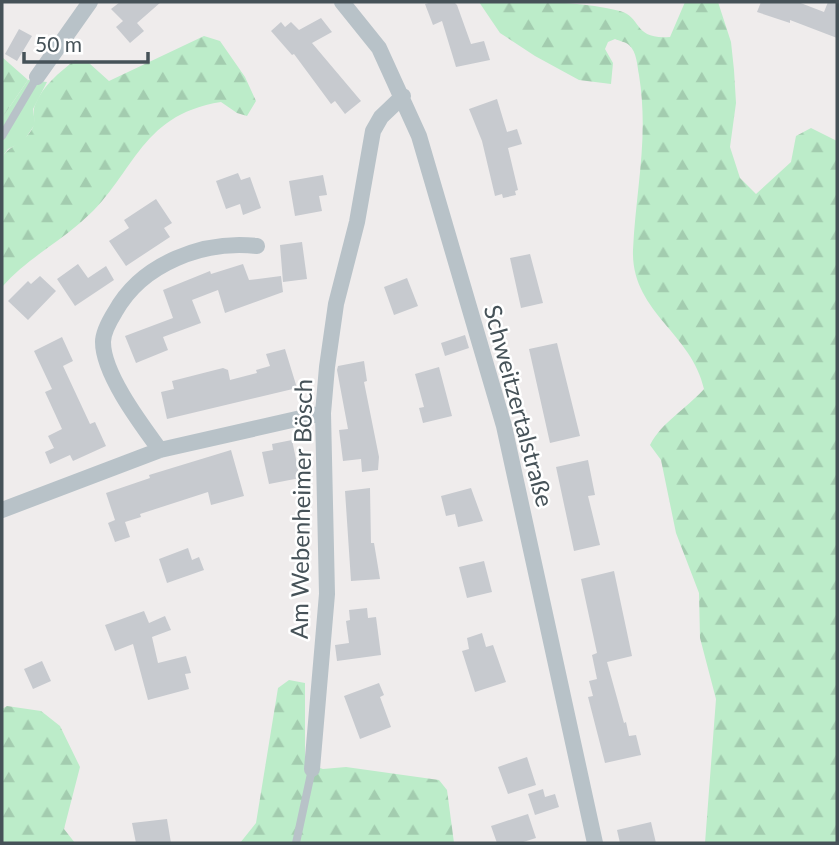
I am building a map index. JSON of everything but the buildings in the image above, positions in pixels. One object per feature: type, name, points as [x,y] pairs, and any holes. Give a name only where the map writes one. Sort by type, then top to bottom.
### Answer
[{"type":"street","points":[[37,76],[90,2]]},
{"type":"street","name":"Schweitzertalstraße","points":[[342,2],[379,48],[419,136],[504,426],[595,843]]},
{"type":"street","name":"Am Webenheimer Bösch","points":[[312,769],[327,594],[323,413],[336,304],[357,222],[373,131],[381,117],[403,96]]},
{"type":"street","points":[[160,450],[139,421],[106,358],[103,340],[109,323],[120,303],[162,264],[216,247],[257,246]]},
{"type":"street","points":[[2,510],[160,450],[323,413]]},
{"type":"lane","points":[[2,136],[37,76]]},
{"type":"lane","points":[[296,843],[312,769]]},
{"type":"green space","points":[[479,2],[550,2],[603,7],[627,14],[650,35],[670,37],[685,2],[718,2],[731,42],[736,103],[730,147],[740,178],[756,194],[791,162],[796,136],[811,128],[837,141],[837,843],[705,843],[716,699],[700,638],[699,593],[676,533],[661,460],[650,445],[668,422],[704,389],[688,352],[651,306],[635,271],[633,250],[643,120],[634,51],[624,42],[615,39],[608,42],[605,49],[613,63],[611,84],[579,80],[500,33]]},
{"type":"green space","points":[[204,36],[220,41],[245,77],[256,101],[247,116],[221,102],[193,109],[171,120],[139,151],[98,206],[2,287],[2,157],[30,132],[34,124],[35,105],[47,85],[75,60],[89,63],[109,81]]},
{"type":"green space","points":[[2,57],[28,80],[2,118]]},
{"type":"green space","points":[[28,80],[47,82],[33,109],[35,124],[23,142],[8,149],[2,157],[2,118]]},
{"type":"green space","points":[[289,680],[305,683],[305,763],[323,769],[346,767],[439,780],[447,790],[454,843],[240,843],[256,823],[278,688]]},
{"type":"green space","points":[[7,706],[41,711],[60,726],[80,767],[64,829],[75,843],[2,843],[2,709]]}]
